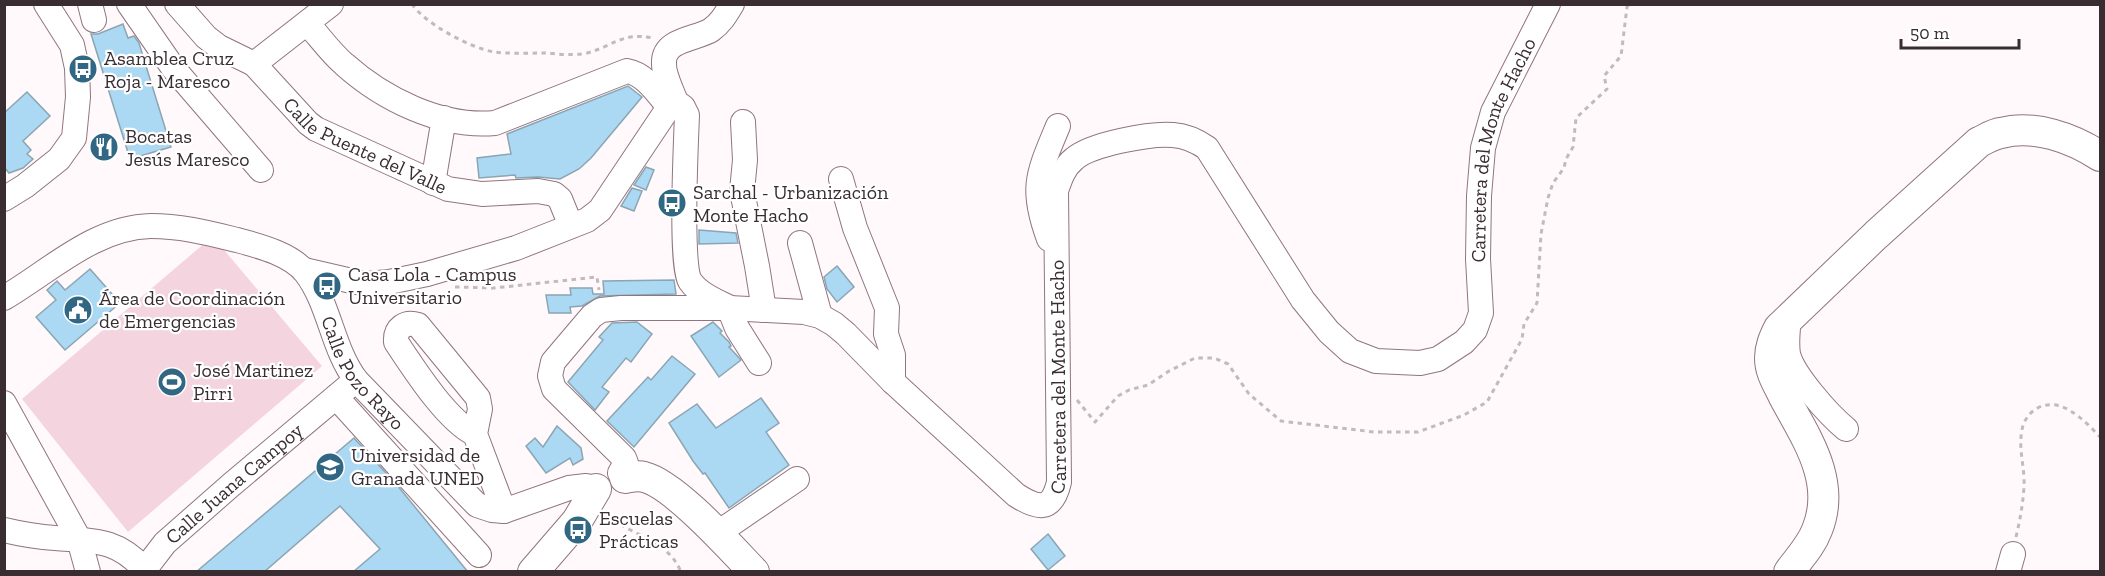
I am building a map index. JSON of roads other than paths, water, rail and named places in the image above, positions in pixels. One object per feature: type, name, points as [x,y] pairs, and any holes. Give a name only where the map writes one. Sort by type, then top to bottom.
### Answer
[{"type":"main road","points":[[1789,572],[1808,548],[1817,530],[1823,509],[1824,489],[1820,468],[1812,449],[1772,373],[1770,357],[1772,342],[1779,328],[1884,227],[1979,142],[1999,133],[2021,129],[2060,137],[2100,156]]},
{"type":"main road","points":[[533,572],[606,494],[655,496],[684,503],[718,533],[754,572]]},
{"type":"street","points":[[46,4],[72,45]]},
{"type":"street","points":[[6,194],[25,186],[59,159],[74,138],[78,97],[77,68],[69,21],[63,4]]},
{"type":"street","points":[[129,4],[174,69],[261,170]]},
{"type":"street","name":"Calle Puente del Valle","points":[[177,4],[206,37],[219,47],[254,64],[316,129],[448,189],[482,194],[546,191],[554,194],[560,199],[571,226]]},
{"type":"street","points":[[254,64],[331,4]]},
{"type":"street","points":[[304,270],[367,284],[389,282],[427,274],[516,248],[587,220],[600,210],[672,105],[663,63],[668,49],[678,42],[708,32],[725,17],[732,4]]},
{"type":"street","name":"Carretera del Monte Hacho","points":[[689,281],[701,293],[729,308],[804,312],[820,316],[834,324],[893,382],[1016,495],[1031,505],[1041,506],[1049,503],[1056,494],[1059,482],[1056,191],[1062,173],[1074,159],[1090,149],[1159,135],[1185,137],[1197,141],[1207,148],[1303,300],[1329,332],[1350,351],[1376,361],[1400,364],[1438,359],[1464,342],[1475,330],[1481,313],[1478,259],[1479,196],[1483,148],[1493,112],[1548,4]]},
{"type":"street","points":[[307,23],[343,63],[372,86],[395,100],[444,118],[482,124],[495,123],[627,71],[636,73],[644,79],[672,105],[683,107],[687,115],[684,247],[689,281],[689,302],[680,308]]},
{"type":"street","points":[[434,183],[444,118]]},
{"type":"street","points":[[743,122],[745,160],[742,191],[758,266],[764,310]]},
{"type":"street","points":[[1056,258],[1040,216],[1037,185],[1040,170],[1058,126]]},
{"type":"street","points":[[841,179],[855,228],[887,308],[886,334],[893,355],[893,382]]},
{"type":"street","name":"Calle Pozo Rayo","points":[[4,297],[94,242],[125,230],[149,226],[196,230],[254,244],[280,255],[304,270],[321,299],[342,357],[356,380],[477,505],[504,511]]},
{"type":"street","points":[[800,243],[820,316]]},
{"type":"street","points":[[475,434],[504,511],[569,488],[586,486],[606,494],[625,467],[624,458],[554,389],[550,376],[553,362],[592,316],[601,310],[610,308],[729,308],[737,328],[759,363]]},
{"type":"street","points":[[1789,316],[1787,346],[1792,365],[1829,413],[1846,429]]},
{"type":"street","name":"Calle Juana Campoy","points":[[142,570],[154,555],[231,485],[356,380]]},
{"type":"street","points":[[336,397],[479,555]]},
{"type":"street","points":[[4,403],[79,539],[88,572]]},
{"type":"street","points":[[718,533],[797,479]]},
{"type":"street","points":[[4,530],[33,536],[79,539],[110,551],[126,564],[142,570]]},
{"type":"place","name":"Asamblea Cruz Roja - Maresco","points":[[83,69]]},
{"type":"place","name":"Bocatas Jesús Maresco","points":[[104,147]]},
{"type":"place","name":"Sarchal - Urbanización Monte Hacho","points":[[672,203]]},
{"type":"place","name":"Casa Lola - Campus Universitario","points":[[327,286]]},
{"type":"place","name":"Área de Coordinación de Emergencias","points":[[78,310]]},
{"type":"place","name":"José Martinez Pirri","points":[[172,382]]},
{"type":"place","name":"Universidad de Granada UNED","points":[[330,467]]},
{"type":"place","name":"Escuelas Prácticas","points":[[578,530]]}]
